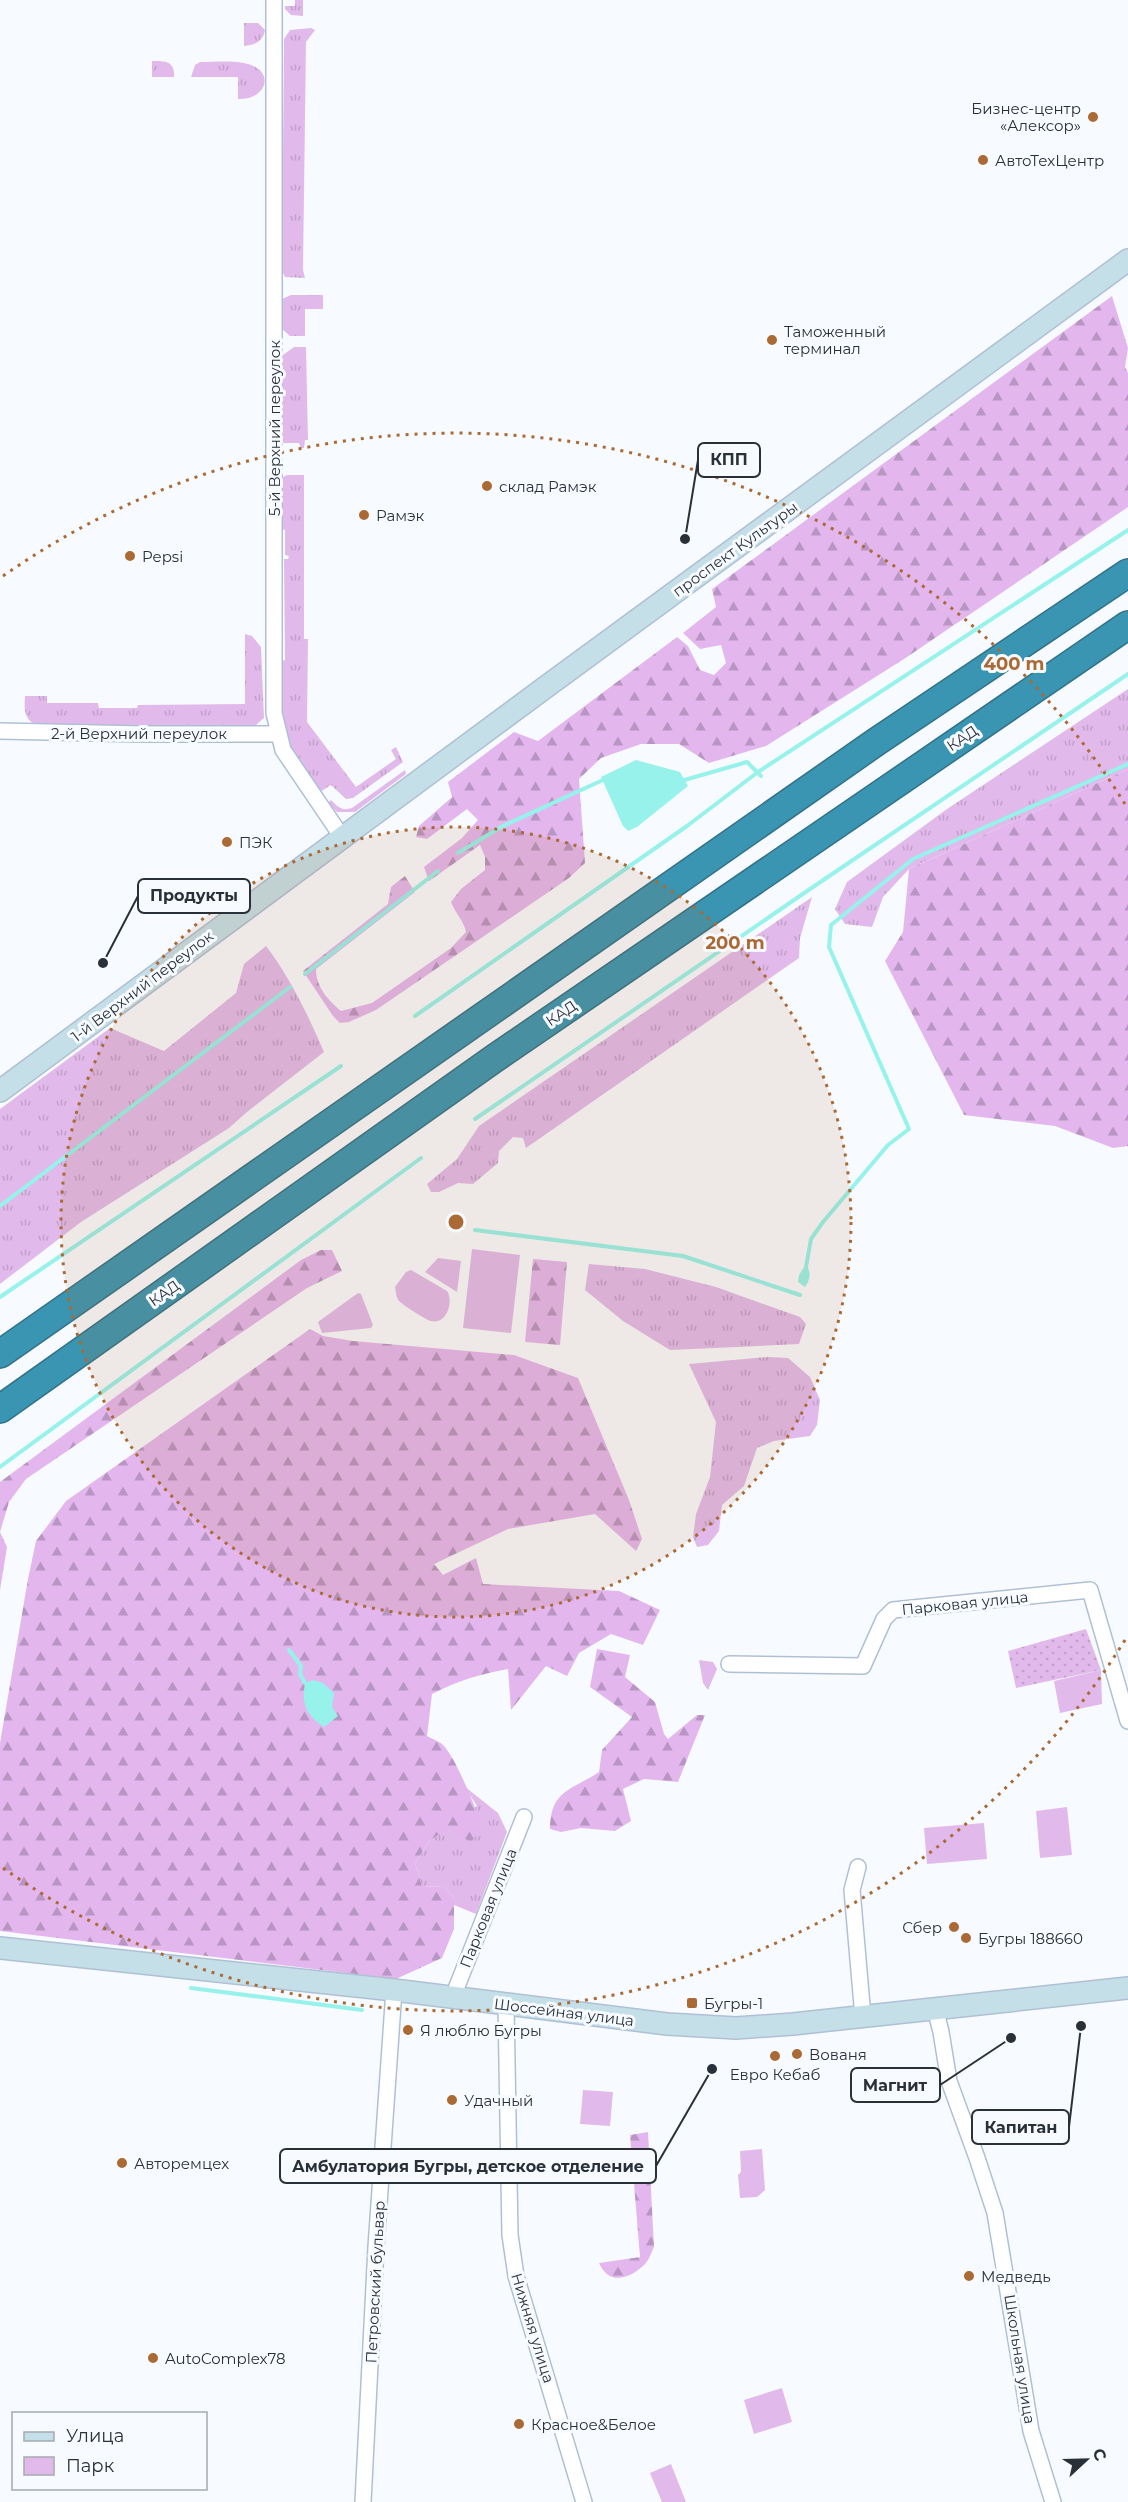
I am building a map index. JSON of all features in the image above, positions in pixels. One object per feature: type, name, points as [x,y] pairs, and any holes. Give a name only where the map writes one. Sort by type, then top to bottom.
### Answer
[{"type":"highway","points":[[0,1354],[885,735],[1128,573]]},
{"type":"highway","name":"КАД","points":[[0,1409],[485,1065],[1128,625]]},
{"type":"street","name":"5-й Верхний переулок","points":[[274,0],[274,713],[284,750],[342,837]]},
{"type":"street","name":"проспект Культуры","points":[[342,837],[1128,260]]},
{"type":"street","name":"2-й Верхний переулок","points":[[0,731],[278,734]]},
{"type":"street","name":"1-й Верхний переулок","points":[[0,1091],[342,837]]},
{"type":"street","name":"Парковая улица","points":[[729,1664],[863,1666],[884,1619],[893,1610],[1090,1590],[1128,1720]]},
{"type":"street","name":"Парковая улица","points":[[452,1999],[524,1817]]},
{"type":"street","points":[[858,1867],[852,1890],[863,2017]]},
{"type":"street","name":"Шоссейная улица","points":[[0,1948],[394,1990],[668,2024],[736,2028],[863,2017],[1128,1988]]},
{"type":"street","name":"Петровский бульвар","points":[[363,2502],[376,2247],[394,1990]]},
{"type":"street","name":"Нижняя улица","points":[[506,2005],[510,2235],[516,2276],[584,2502]]},
{"type":"street","name":"Школьная улица","points":[[934,2008],[941,2032],[949,2081],[995,2213],[1031,2431],[1053,2502]]},
{"type":"green space","points":[[295,0],[303,0],[303,16],[291,15],[285,9],[285,6],[295,6]]},
{"type":"green space","points":[[244,23],[258,23],[265,30],[255,44],[244,46]]},
{"type":"green space","points":[[311,28],[315,30],[306,42],[303,270],[305,278],[285,277],[282,271],[284,39],[290,30]]},
{"type":"green space","points":[[152,61],[171,65],[174,77],[152,77]]},
{"type":"green space","points":[[200,62],[248,64],[262,73],[265,79],[264,85],[255,95],[238,99],[238,77],[191,77],[195,65]]},
{"type":"green space","points":[[291,295],[323,295],[323,309],[305,309],[305,336],[290,336],[282,329],[282,299]]},
{"type":"green space","points":[[1112,296],[1128,348],[1125,367],[1128,373],[1128,507],[904,659],[766,746],[709,763],[679,744],[641,744],[601,758],[579,779],[585,863],[569,878],[376,1010],[349,1022],[340,1023],[333,1016],[303,971],[388,904],[391,887],[405,876],[415,892],[316,969],[320,987],[336,1007],[341,1011],[372,1003],[451,948],[466,932],[451,902],[461,889],[485,870],[485,857],[480,845],[429,881],[424,867],[462,838],[478,820],[467,809],[427,839],[416,837],[419,826],[452,797],[448,782],[514,732],[538,741],[677,637],[688,646],[700,670],[714,675],[726,663],[721,645],[700,649],[683,633],[716,607],[712,589]]},
{"type":"green space","points":[[294,347],[306,347],[308,440],[305,440],[304,448],[301,448],[299,443],[281,443],[283,355]]},
{"type":"green space","points":[[304,475],[304,639],[308,639],[307,722],[356,787],[396,759],[391,750],[396,747],[403,762],[353,798],[346,799],[331,785],[320,792],[294,753],[286,731],[281,661],[285,660],[284,559],[288,559],[289,556],[285,555],[285,530],[282,529],[283,477]]},
{"type":"green space","points":[[245,634],[252,636],[261,647],[264,718],[256,725],[38,727],[30,721],[26,714],[25,696],[47,696],[47,703],[98,703],[99,708],[137,708],[138,705],[245,704]]},
{"type":"green space","points":[[1128,689],[1128,769],[909,869],[883,897],[872,927],[845,924],[835,909],[847,882],[947,809]]},
{"type":"green space","points":[[1128,769],[1128,1146],[1113,1148],[1055,1126],[964,1115],[885,961],[903,932],[909,869]]},
{"type":"green space","points":[[405,770],[406,774],[355,812],[337,812],[328,803],[331,800],[341,808],[352,808]]},
{"type":"green space","points":[[812,897],[800,938],[799,958],[526,1148],[523,1138],[513,1137],[499,1151],[498,1163],[473,1184],[458,1183],[439,1192],[431,1192],[427,1184],[457,1159],[479,1126]]},
{"type":"green space","points":[[266,946],[298,997],[324,1052],[229,1128],[81,1222],[0,1284],[0,1109],[110,1028],[164,1051],[236,993],[244,964]]},
{"type":"green space","points":[[472,1249],[520,1255],[511,1333],[463,1328]]},
{"type":"green space","points":[[321,1250],[332,1250],[342,1271],[307,1288],[26,1479],[9,1502],[0,1532],[0,1482],[301,1260]]},
{"type":"green space","points":[[438,1258],[461,1261],[457,1292],[425,1272]]},
{"type":"green space","points":[[533,1259],[567,1262],[560,1345],[525,1342]]},
{"type":"green space","points":[[589,1264],[645,1269],[716,1287],[800,1317],[806,1324],[799,1344],[670,1350],[623,1321],[585,1290]]},
{"type":"green space","points":[[411,1270],[447,1291],[450,1300],[448,1311],[441,1319],[428,1320],[398,1299],[395,1287],[406,1272]]},
{"type":"green space","points":[[358,1293],[361,1294],[373,1325],[371,1328],[322,1333],[318,1322]]},
{"type":"green space","points":[[310,1329],[323,1336],[353,1341],[514,1355],[578,1378],[629,1500],[642,1539],[636,1551],[595,1514],[508,1529],[434,1564],[443,1575],[476,1558],[483,1584],[619,1591],[660,1610],[643,1645],[611,1634],[579,1653],[567,1676],[546,1666],[511,1710],[508,1669],[469,1678],[432,1694],[427,1736],[443,1745],[454,1760],[482,1828],[471,1842],[447,1829],[429,1841],[415,1863],[422,1886],[444,1887],[454,1898],[454,1929],[442,1958],[396,1979],[0,1931],[0,1743],[36,1541],[66,1501]]},
{"type":"green space","points":[[768,1357],[788,1358],[810,1377],[820,1400],[817,1425],[810,1436],[774,1441],[757,1448],[744,1486],[722,1505],[719,1531],[708,1545],[697,1547],[693,1537],[696,1514],[710,1477],[716,1422],[689,1364]]},
{"type":"green space","points":[[0,1532],[7,1547],[0,1590]]},
{"type":"green space","points":[[1086,1629],[1101,1670],[1016,1688],[1008,1651]]},
{"type":"green space","points":[[597,1649],[630,1655],[625,1677],[655,1702],[664,1734],[668,1739],[697,1715],[705,1715],[678,1782],[644,1779],[623,1789],[631,1821],[615,1831],[581,1828],[561,1832],[550,1829],[551,1816],[558,1799],[599,1772],[602,1750],[632,1717],[590,1687]]},
{"type":"green space","points":[[699,1660],[713,1662],[717,1669],[708,1690],[703,1683]]},
{"type":"green space","points":[[1101,1670],[1102,1704],[1060,1713],[1054,1681]]},
{"type":"green space","points":[[464,1786],[498,1813],[507,1832],[476,1914],[454,1905],[454,1898],[444,1887],[422,1886],[415,1863],[429,1841],[477,1806]]},
{"type":"green space","points":[[1067,1807],[1072,1855],[1040,1858],[1036,1811]]},
{"type":"green space","points":[[984,1823],[987,1859],[927,1864],[924,1828]]},
{"type":"green space","points":[[583,2090],[613,2092],[610,2126],[580,2124]]},
{"type":"green space","points":[[648,2132],[654,2247],[648,2260],[639,2269],[620,2278],[614,2277],[608,2275],[599,2263],[640,2257],[630,2135]]},
{"type":"green space","points":[[762,2149],[765,2190],[757,2197],[740,2198],[738,2175],[741,2172],[740,2151]]},
{"type":"green space","points":[[782,2388],[792,2422],[754,2434],[744,2400]]},
{"type":"green space","points":[[671,2464],[686,2502],[662,2502],[650,2473]]},
{"type":"shaded area","points":[[636,760],[680,772],[688,786],[637,827],[628,831],[623,826],[601,777]]},
{"type":"shaded area","points":[[806,1264],[810,1276],[805,1287],[798,1282],[799,1275]]},
{"type":"shaded area","points":[[313,1680],[323,1683],[334,1693],[332,1707],[338,1716],[324,1727],[309,1714],[305,1704],[305,1683]]},
{"type":"waterway","points":[[415,1016],[687,826],[758,772],[1128,530]]},
{"type":"waterway","points":[[475,1119],[1128,674]]},
{"type":"waterway","points":[[681,781],[747,762],[761,776]]},
{"type":"waterway","points":[[806,1267],[811,1239],[823,1222],[888,1145],[909,1129],[829,947],[831,925],[913,859],[1128,764]]},
{"type":"waterway","points":[[458,853],[503,826],[605,779]]},
{"type":"waterway","points":[[305,974],[438,871]]},
{"type":"waterway","points":[[0,1206],[290,987]]},
{"type":"waterway","points":[[0,1297],[341,1066]]},
{"type":"waterway","points":[[0,1467],[421,1158]]},
{"type":"waterway","points":[[454,1228],[461,1229]]},
{"type":"waterway","points":[[475,1230],[683,1256],[800,1295]]},
{"type":"waterway","points":[[289,1650],[301,1666],[300,1674],[305,1683]]},
{"type":"waterway","points":[[191,1988],[362,2010]]},
{"type":"place","name":"Бизнес-центр «Алексор»","points":[[1093,117]]},
{"type":"place","name":"АвтоТехЦентр","points":[[983,160]]},
{"type":"place","name":"Таможенный терминал","points":[[772,340]]},
{"type":"place","name":"склад Рамэк","points":[[487,486]]},
{"type":"place","name":"Рамэк","points":[[364,515]]},
{"type":"place","name":"КПП","points":[[685,539]]},
{"type":"place","name":"Pepsi","points":[[130,556]]},
{"type":"place","name":"ПЭК","points":[[227,842]]},
{"type":"place","name":"Продукты","points":[[103,963]]},
{"type":"place","name":"Сбер","points":[[954,1927]]},
{"type":"place","name":"Бугры 188660","points":[[966,1938]]},
{"type":"place","name":"Бугры-1","points":[[692,2003]]},
{"type":"place","name":"Капитан","points":[[1081,2026]]},
{"type":"place","name":"Я люблю Бугры","points":[[408,2030]]},
{"type":"place","name":"Магнит","points":[[1011,2038]]},
{"type":"place","name":"Вованя","points":[[797,2054]]},
{"type":"place","name":"Евро Кебаб","points":[[775,2056]]},
{"type":"place","name":"Амбулатория Бугры, детское отделение","points":[[712,2069]]},
{"type":"place","name":"Удачный","points":[[452,2100]]},
{"type":"place","name":"Авторемцех","points":[[122,2163]]},
{"type":"place","name":"Медведь","points":[[969,2276]]},
{"type":"place","name":"AutoComplex78","points":[[153,2358]]},
{"type":"place","name":"Красное&Белое","points":[[519,2424]]}]
